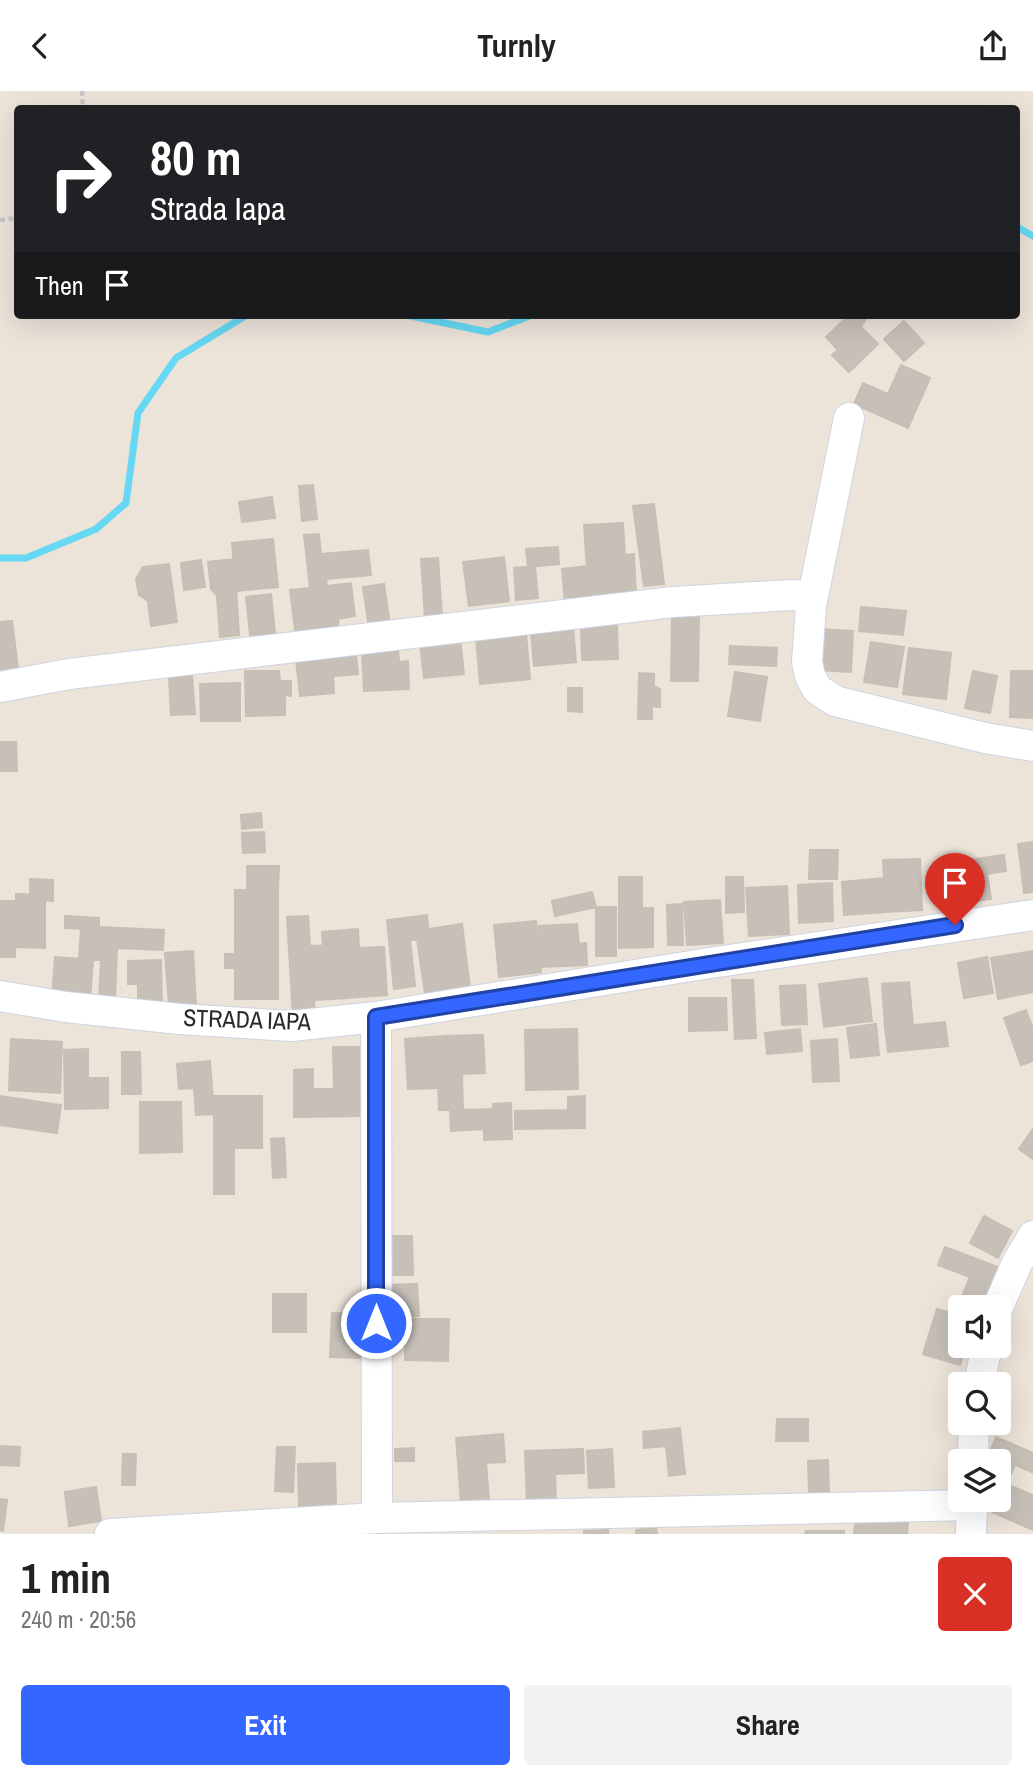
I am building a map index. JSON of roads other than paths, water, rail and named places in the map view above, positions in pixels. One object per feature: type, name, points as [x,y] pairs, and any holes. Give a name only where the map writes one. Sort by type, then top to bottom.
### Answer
[{"type":"street","points":[[849,418],[811,606],[807,662],[817,689],[835,701],[985,738],[1033,746]]},
{"type":"street","points":[[0,687],[69,674],[673,602],[792,595],[804,596],[811,606]]},
{"type":"street","name":"STRADA IAPA","points":[[0,996],[66,1007],[180,1020],[291,1026],[376,1017],[697,965],[1033,915]]},
{"type":"street","points":[[376,1017],[377,1518]]},
{"type":"street","points":[[1003,1295],[1017,1263],[1033,1237]]},
{"type":"street","points":[[110,1534],[377,1518],[972,1513]]},
{"type":"waterway","points":[[1020,229],[1033,236]]},
{"type":"waterway","points":[[0,558],[26,558],[96,529],[126,503],[138,413],[176,358],[240,319]]},
{"type":"waterway","points":[[425,319],[488,332],[522,319]]}]
